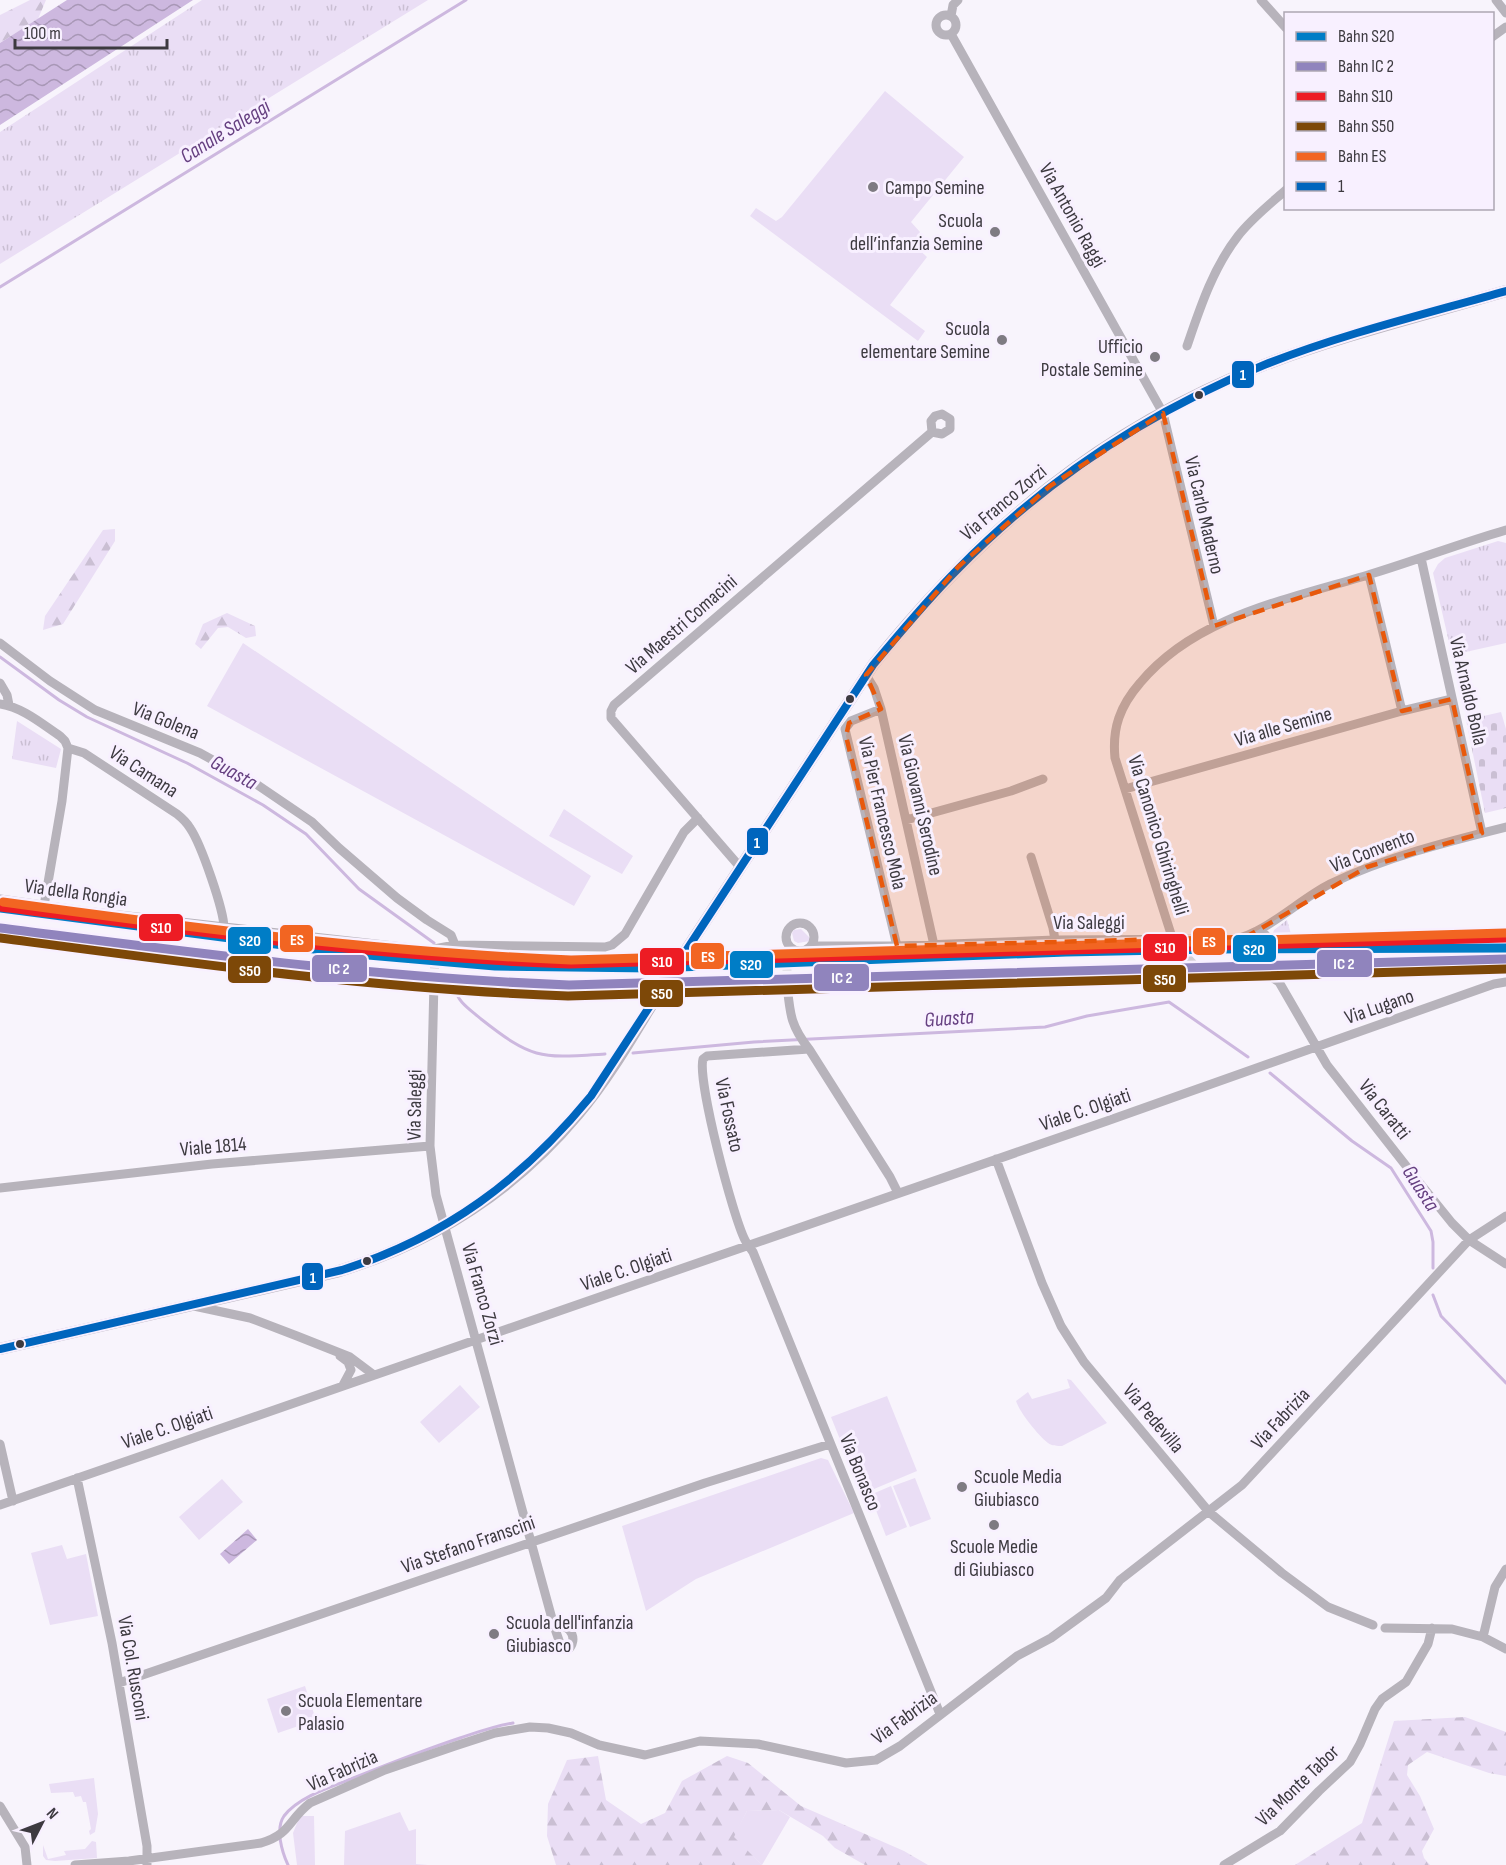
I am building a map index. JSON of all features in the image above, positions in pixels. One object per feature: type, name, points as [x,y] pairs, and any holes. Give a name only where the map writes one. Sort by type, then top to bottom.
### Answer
[{"type":"main road","name":"Via Franco Zorzi","points":[[687,949],[866,675],[901,629],[933,594],[968,557],[1020,510],[1084,461],[1163,413],[1244,374],[1330,342],[1506,291]]},
{"type":"main road","name":"Via Franco Zorzi","points":[[444,1227],[512,1179],[565,1129],[594,1094],[666,981]]},
{"type":"main road","points":[[0,1349],[353,1267],[388,1254],[444,1227]]},
{"type":"street","points":[[951,16],[941,16],[936,24],[939,33],[945,36],[955,30],[956,24],[951,16],[953,5],[958,0]]},
{"type":"street","points":[[1496,0],[1506,13]]},
{"type":"street","points":[[1266,2],[1284,25]]},
{"type":"street","name":"Via Antonio Raggi","points":[[951,34],[1163,413]]},
{"type":"street","points":[[1187,346],[1217,268],[1232,244],[1240,233],[1284,192]]},
{"type":"street","name":"Via Carlo Maderno","points":[[1163,413],[1214,626]]},
{"type":"street","name":"Via Maestri Comacini","points":[[740,867],[611,718],[611,711],[614,705],[932,432]]},
{"type":"street","name":"Via Canonico Ghiringhelli","points":[[1175,944],[1115,758],[1113,745],[1116,720],[1132,691],[1165,656],[1192,637],[1214,626],[1266,607],[1506,530]]},
{"type":"street","name":"Via Arnaldo Bolla","points":[[1421,558],[1482,833]]},
{"type":"street","points":[[1370,574],[1402,711]]},
{"type":"street","name":"Via Golena","points":[[0,643],[50,681],[95,710],[200,753],[255,784],[312,822],[397,898],[451,935],[455,945]]},
{"type":"street","name":"Via Giovanni Serodine","points":[[866,675],[874,688],[880,709],[934,945]]},
{"type":"street","name":"Via Camana","points":[[0,683],[8,694],[5,705],[60,736],[68,748],[88,755],[185,821],[194,834],[219,901],[224,928]]},
{"type":"street","name":"Via alle Semine","points":[[1125,789],[1452,699]]},
{"type":"street","name":"Via Pier Francesco Mola","points":[[880,709],[851,721],[845,729],[897,946]]},
{"type":"street","points":[[44,906],[62,801],[68,748]]},
{"type":"street","points":[[906,820],[1043,780]]},
{"type":"street","points":[[455,945],[605,947],[612,945],[625,934],[684,832],[698,818]]},
{"type":"street","name":"Via Convento","points":[[1261,930],[1327,886],[1367,867],[1413,851],[1506,827]]},
{"type":"street","points":[[1031,857],[1055,940]]},
{"type":"street","name":"Via della Rongia","points":[[0,899],[435,952],[455,945]]},
{"type":"street","points":[[787,958],[789,946],[786,933],[791,926],[800,923],[812,929],[814,938],[811,946]]},
{"type":"street","points":[[1261,930],[1269,939],[1276,940],[1506,936]]},
{"type":"street","name":"Via Saleggi","points":[[789,946],[800,951],[811,946],[897,946],[1055,940],[1175,944],[1235,939],[1261,930]]},
{"type":"street","name":"Via Caratti","points":[[1198,969],[1213,976],[1259,972],[1273,977],[1286,991],[1327,1065],[1418,1181],[1469,1239],[1506,1264]]},
{"type":"street","name":"Via Saleggi","points":[[435,982],[430,1146],[436,1195],[444,1227]]},
{"type":"street","name":"Via Lugano","points":[[1264,1065],[1494,984],[1506,982]]},
{"type":"street","points":[[787,984],[795,1029],[898,1193]]},
{"type":"street","name":"Via Fossato","points":[[748,1245],[718,1153],[701,1065],[703,1059],[715,1054],[807,1046]]},
{"type":"street","name":"Viale C. Olgiati","points":[[0,1505],[1264,1065]]},
{"type":"street","name":"Viale 1814","points":[[0,1188],[212,1164],[430,1146]]},
{"type":"street","name":"Via Pedevilla","points":[[996,1159],[1042,1283],[1068,1340],[1084,1362],[1209,1512],[1328,1607],[1373,1625]]},
{"type":"street","name":"Via Fabrizia","points":[[75,1865],[146,1861],[261,1843],[280,1835],[301,1809],[326,1795],[401,1764],[495,1732],[512,1729],[548,1728],[571,1733],[599,1745],[645,1755],[700,1742],[740,1742],[772,1746],[836,1761],[855,1763],[876,1760],[886,1755],[1017,1656],[1052,1638],[1106,1598],[1120,1580],[1233,1493],[1469,1239],[1506,1216]]},
{"type":"street","name":"Via Franco Zorzi","points":[[444,1227],[554,1626]]},
{"type":"street","name":"Via Bonasco","points":[[748,1245],[940,1714]]},
{"type":"street","points":[[189,1305],[250,1318],[350,1357],[374,1375]]},
{"type":"street","points":[[335,1351],[348,1362],[351,1370],[343,1385]]},
{"type":"street","points":[[0,1444],[13,1501]]},
{"type":"street","name":"Via Stefano Franscini","points":[[119,1683],[711,1480],[830,1444]]},
{"type":"street","name":"Via Col. Rusconi","points":[[77,1478],[112,1643],[147,1846],[146,1861]]},
{"type":"street","points":[[1483,1637],[1495,1587],[1506,1569]]},
{"type":"street","points":[[1385,1628],[1452,1629],[1483,1637],[1506,1649]]},
{"type":"street","name":"Via Monte Tabor","points":[[1224,1865],[1280,1831],[1318,1791],[1350,1762],[1375,1708],[1382,1699],[1406,1682],[1428,1644],[1432,1628]]},
{"type":"street","points":[[0,1806],[25,1847],[27,1865]]},
{"type":"highlighted area","points":[[1163,413],[1214,626],[1369,575],[1402,711],[1452,699],[1482,833],[1367,867],[1246,937],[897,946],[846,736],[849,723],[881,709],[866,675],[958,567],[1050,486]]},
{"type":"green space","points":[[30,0],[46,0],[38,19],[0,43],[0,15]]},
{"type":"green space","points":[[202,0],[428,0],[0,264],[0,132]]},
{"type":"green space","name":"Campo Semine","points":[[885,91],[964,157],[911,222],[920,232],[912,243],[927,257],[890,305],[925,331],[918,341],[750,216],[756,208],[776,221],[782,217]]},
{"type":"green space","points":[[115,529],[115,541],[63,624],[43,630],[45,616],[103,530]]},
{"type":"green space","points":[[1498,541],[1506,543],[1506,643],[1452,655],[1433,573],[1445,558]]},
{"type":"green space","points":[[227,613],[255,626],[256,636],[246,638],[228,627],[218,628],[201,649],[195,644],[203,624]]},
{"type":"green space","points":[[243,643],[591,876],[574,906],[207,706]]},
{"type":"green space","points":[[1501,712],[1506,729],[1506,808],[1485,813],[1466,720]]},
{"type":"green space","points":[[17,721],[61,749],[56,768],[12,759]]},
{"type":"green space","points":[[564,809],[633,856],[622,874],[549,836]]},
{"type":"green space","points":[[1287,920],[1291,934],[1273,933],[1274,930]]},
{"type":"green space","points":[[801,929],[811,939],[810,941],[798,943],[794,941],[792,933],[794,930]]},
{"type":"green space","points":[[1067,1379],[1071,1380],[1107,1423],[1062,1446],[1055,1446],[1048,1443],[1035,1429],[1021,1412],[1016,1401],[1028,1392],[1032,1399],[1070,1388]]},
{"type":"green space","points":[[460,1385],[480,1407],[439,1443],[420,1422]]},
{"type":"green space","points":[[887,1396],[917,1471],[862,1494],[831,1417]]},
{"type":"green space","points":[[821,1458],[828,1460],[854,1513],[696,1579],[646,1611],[622,1526]]},
{"type":"green space","points":[[915,1478],[931,1519],[910,1527],[893,1486]]},
{"type":"green space","points":[[222,1479],[243,1502],[199,1540],[179,1517]]},
{"type":"green space","points":[[891,1486],[907,1527],[886,1536],[870,1495]]},
{"type":"green space","points":[[62,1545],[67,1559],[86,1554],[98,1616],[50,1625],[31,1553]]},
{"type":"green space","points":[[305,1686],[316,1720],[278,1733],[267,1699]]},
{"type":"green space","points":[[1465,1717],[1506,1732],[1506,1776],[1489,1773],[1427,1752],[1408,1765],[1407,1775],[1420,1796],[1434,1829],[1422,1851],[1430,1865],[1295,1865],[1362,1823],[1394,1721]]},
{"type":"green space","points":[[598,1756],[606,1800],[641,1824],[665,1813],[682,1781],[727,1756],[748,1763],[801,1806],[904,1851],[928,1865],[865,1865],[835,1848],[823,1836],[779,1810],[747,1811],[734,1837],[762,1865],[556,1865],[547,1836],[548,1804],[567,1760]]},
{"type":"green space","points":[[94,1778],[98,1814],[95,1832],[90,1835],[86,1802],[83,1802],[81,1796],[75,1797],[73,1792],[51,1793],[49,1784]]},
{"type":"green space","points":[[779,1810],[790,1817],[762,1865],[733,1837],[747,1811]]},
{"type":"green space","points":[[400,1812],[409,1831],[416,1829],[416,1864],[428,1865],[344,1865],[345,1831]]},
{"type":"green space","points":[[300,1816],[314,1816],[315,1865],[297,1865],[293,1833]]},
{"type":"green space","points":[[92,1841],[96,1842],[97,1858],[55,1861],[46,1860],[43,1856],[43,1845],[48,1859],[66,1855],[64,1851],[85,1849]]},
{"type":"water","points":[[67,0],[193,0],[0,125],[0,43]]},
{"type":"water","points":[[248,1529],[257,1540],[229,1564],[220,1554]]},
{"type":"waterway","name":"Canale Saleggi","points":[[0,287],[466,0]]},
{"type":"waterway","name":"Guasta","points":[[0,657],[59,700],[87,717],[187,763],[263,805],[306,834],[359,889],[434,943]]},
{"type":"waterway","points":[[455,988],[461,1002],[469,1009],[526,1049],[538,1053],[566,1056],[605,1054]]},
{"type":"waterway","name":"Guasta","points":[[633,1053],[754,1042],[1045,1027],[1087,1016],[1169,1002],[1248,1057]]},
{"type":"waterway","name":"Guasta","points":[[1270,1073],[1352,1141],[1391,1168],[1431,1231],[1433,1268]]},
{"type":"waterway","name":"Guasta","points":[[1433,1295],[1441,1316],[1506,1383]]},
{"type":"waterway","points":[[288,1865],[282,1847],[280,1827],[284,1816],[298,1803],[328,1788],[421,1752],[486,1729],[513,1723]]},
{"type":"tunnel","points":[[1178,948],[1198,969]]},
{"type":"tunnel","points":[[666,981],[687,949]]},
{"type":"tunnel","points":[[434,982],[435,954]]},
{"type":"tunnel","points":[[787,958],[787,984]]},
{"type":"rail line","name":"ES","points":[[3,902],[286,938],[428,951],[571,960],[1505,933]]},
{"type":"rail line","name":"S10","points":[[1,907],[213,934],[355,949],[426,956],[569,964],[1506,938]]},
{"type":"rail line","name":"S20","points":[[0,908],[345,953],[495,966],[653,968],[1066,952],[1506,948]]},
{"type":"rail line","name":"S50","points":[[0,938],[354,981],[497,993],[568,996],[1506,969]]},
{"type":"transit line","name":"1","points":[[0,1349],[342,1270],[415,1241],[480,1202],[538,1154],[591,1096],[873,665],[935,593],[990,538],[1062,478],[1139,427],[1179,404],[1293,354],[1384,325],[1506,291]]},
{"type":"transit line","points":[[0,928],[355,970],[497,982],[569,985],[1506,959]]},
{"type":"place","name":"Campo Semine","points":[[873,187]]},
{"type":"place","name":"Scuola dell’infanzia Semine","points":[[995,232]]},
{"type":"place","name":"Scuola elementare Semine","points":[[1002,340]]},
{"type":"place","name":"Ufficio Postale Semine","points":[[1155,357]]},
{"type":"place","name":"Scuole Media Giubiasco","points":[[962,1487]]},
{"type":"place","name":"Scuole Medie di Giubiasco","points":[[994,1525]]},
{"type":"place","name":"Scuola dell'infanzia Giubiasco","points":[[494,1634]]},
{"type":"place","name":"Scuola Elementare Palasio","points":[[286,1711]]}]
